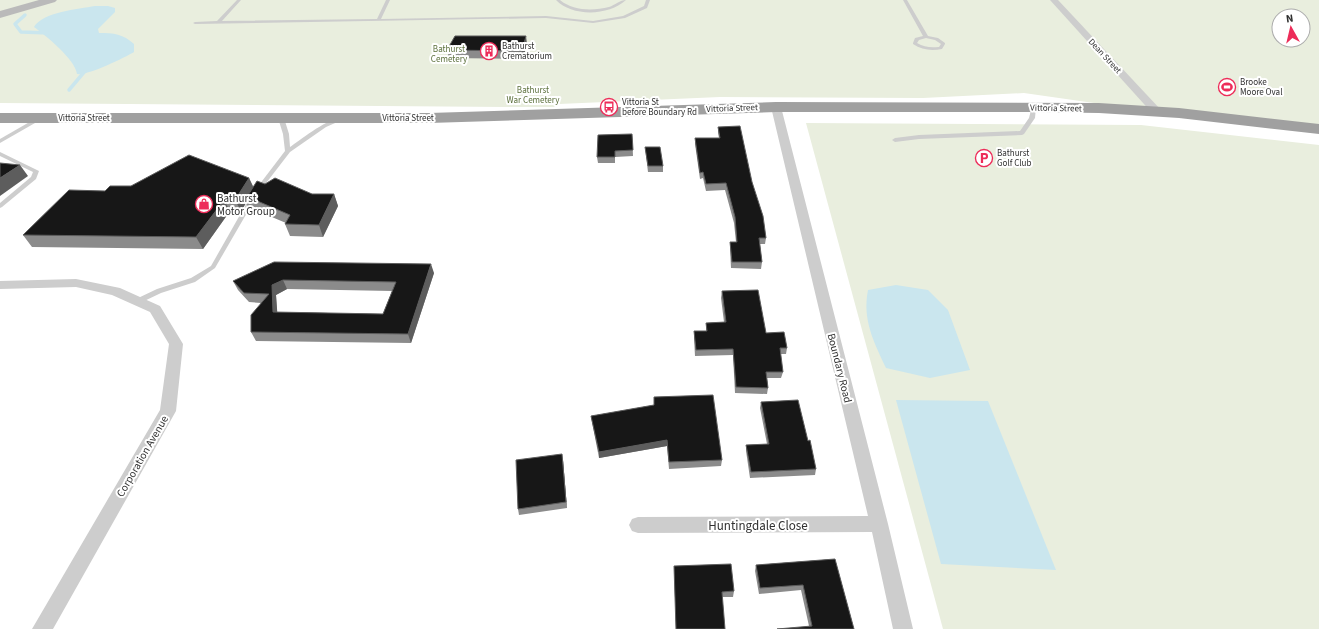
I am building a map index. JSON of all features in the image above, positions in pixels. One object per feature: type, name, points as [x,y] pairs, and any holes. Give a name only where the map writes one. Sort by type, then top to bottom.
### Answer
[{"type":"highway","name":"Vittoria Street","points":[[0,118],[477,117],[776,107],[1034,107],[1157,112],[1319,129]]},
{"type":"main road","points":[[0,15],[51,0]]},
{"type":"street","name":"Dean Street","points":[[1054,0],[1157,112]]},
{"type":"street","name":"Boundary Road","points":[[776,107],[879,524],[903,629]]},
{"type":"street","name":"Corporation Avenue","points":[[0,285],[76,283],[116,291],[155,308],[176,344],[168,411],[42,629]]},
{"type":"street","name":"Huntingdale Close","points":[[638,525],[879,524]]},
{"type":"lane","points":[[219,22],[239,0]]},
{"type":"lane","points":[[378,18],[388,0]]},
{"type":"lane","points":[[558,0],[561,4],[573,9],[590,11],[612,8],[624,0]]},
{"type":"lane","points":[[195,23],[378,18],[546,17],[593,22],[624,17],[646,7],[648,0]]},
{"type":"lane","points":[[905,0],[926,38]]},
{"type":"lane","points":[[926,38],[936,39],[942,44],[940,48],[921,48],[915,43],[917,39],[926,38]]},
{"type":"lane","points":[[895,140],[919,137],[1022,133],[1032,118],[1034,107]]},
{"type":"lane","points":[[0,141],[40,118]]},
{"type":"lane","points":[[282,118],[288,151]]},
{"type":"lane","points":[[138,301],[193,280],[213,267],[257,192],[288,151],[324,126],[343,118]]},
{"type":"lane","points":[[0,154],[36,171],[34,178],[0,206]]},
{"type":"green space","name":"Bathurst Cemetery","points":[[0,0],[1319,0],[1319,129],[1157,112],[1024,93],[923,98],[720,97],[559,104],[556,107],[0,103]]},
{"type":"green space","name":"Bathurst Golf Club","points":[[806,123],[1141,125],[1319,145],[1319,629],[943,629]]},
{"type":"water","points":[[95,6],[108,6],[115,8],[115,12],[98,29],[99,33],[114,34],[126,38],[134,44],[134,52],[97,70],[77,74],[75,68],[66,55],[34,27],[45,18],[53,15]]},
{"type":"water","points":[[896,285],[928,290],[948,310],[970,370],[930,378],[886,368],[870,330],[867,311],[868,290]]},
{"type":"water","points":[[896,400],[988,401],[1056,570],[941,564]]},
{"type":"building","points":[[455,36],[526,36],[522,51],[447,50]]},
{"type":"building","points":[[740,126],[752,182],[763,216],[766,238],[759,238],[762,262],[732,262],[730,242],[737,242],[735,217],[726,183],[706,184],[703,172],[700,173],[695,138],[720,138],[718,127]]},
{"type":"building","points":[[632,134],[633,150],[615,151],[615,157],[597,157],[598,135]]},
{"type":"building","points":[[645,147],[660,147],[663,166],[648,166]]},
{"type":"building","points":[[189,155],[249,178],[235,200],[224,200],[196,237],[23,235],[69,190],[105,191],[110,186],[131,186]]},
{"type":"building","points":[[0,163],[20,165],[0,178]]},
{"type":"building","points":[[275,178],[312,194],[334,194],[319,225],[285,224],[290,215],[255,200],[245,200],[257,181],[265,184]]},
{"type":"building","points":[[274,262],[431,264],[408,334],[251,332],[251,315],[269,294],[244,293],[233,281]],"holes":[[[283,280],[396,282],[383,314],[273,312],[272,285]]]},
{"type":"building","points":[[758,290],[766,333],[784,332],[787,348],[780,348],[783,372],[766,372],[768,388],[736,387],[733,349],[696,350],[694,331],[707,331],[706,323],[726,322],[722,291]]},
{"type":"building","points":[[713,395],[722,460],[669,462],[667,440],[599,452],[591,416],[654,405],[654,397]]},
{"type":"building","points":[[798,400],[808,441],[810,440],[816,469],[751,472],[746,445],[769,444],[761,402]]},
{"type":"building","points":[[562,454],[566,502],[518,509],[516,460]]},
{"type":"building","points":[[835,559],[854,629],[777,629],[812,626],[803,585],[760,588],[756,565]]},
{"type":"building","points":[[731,564],[734,591],[722,592],[725,629],[676,629],[674,566]]},
{"type":"waterway","points":[[25,15],[15,24],[21,32],[50,33]]},
{"type":"waterway","points":[[69,90],[85,71]]},
{"type":"place","name":"Bathurst Crematorium","points":[[489,51]]},
{"type":"place","name":"Brooke Moore Oval","points":[[1227,87]]},
{"type":"place","name":"Vittoria St before Boundary Rd","points":[[609,107]]},
{"type":"place","name":"Bathurst Golf Club","points":[[984,158]]},
{"type":"place","name":"Bathurst Motor Group","points":[[204,204]]},
{"type":"park label","name":"Bathurst War Cemetery","points":[[533,96]]}]
